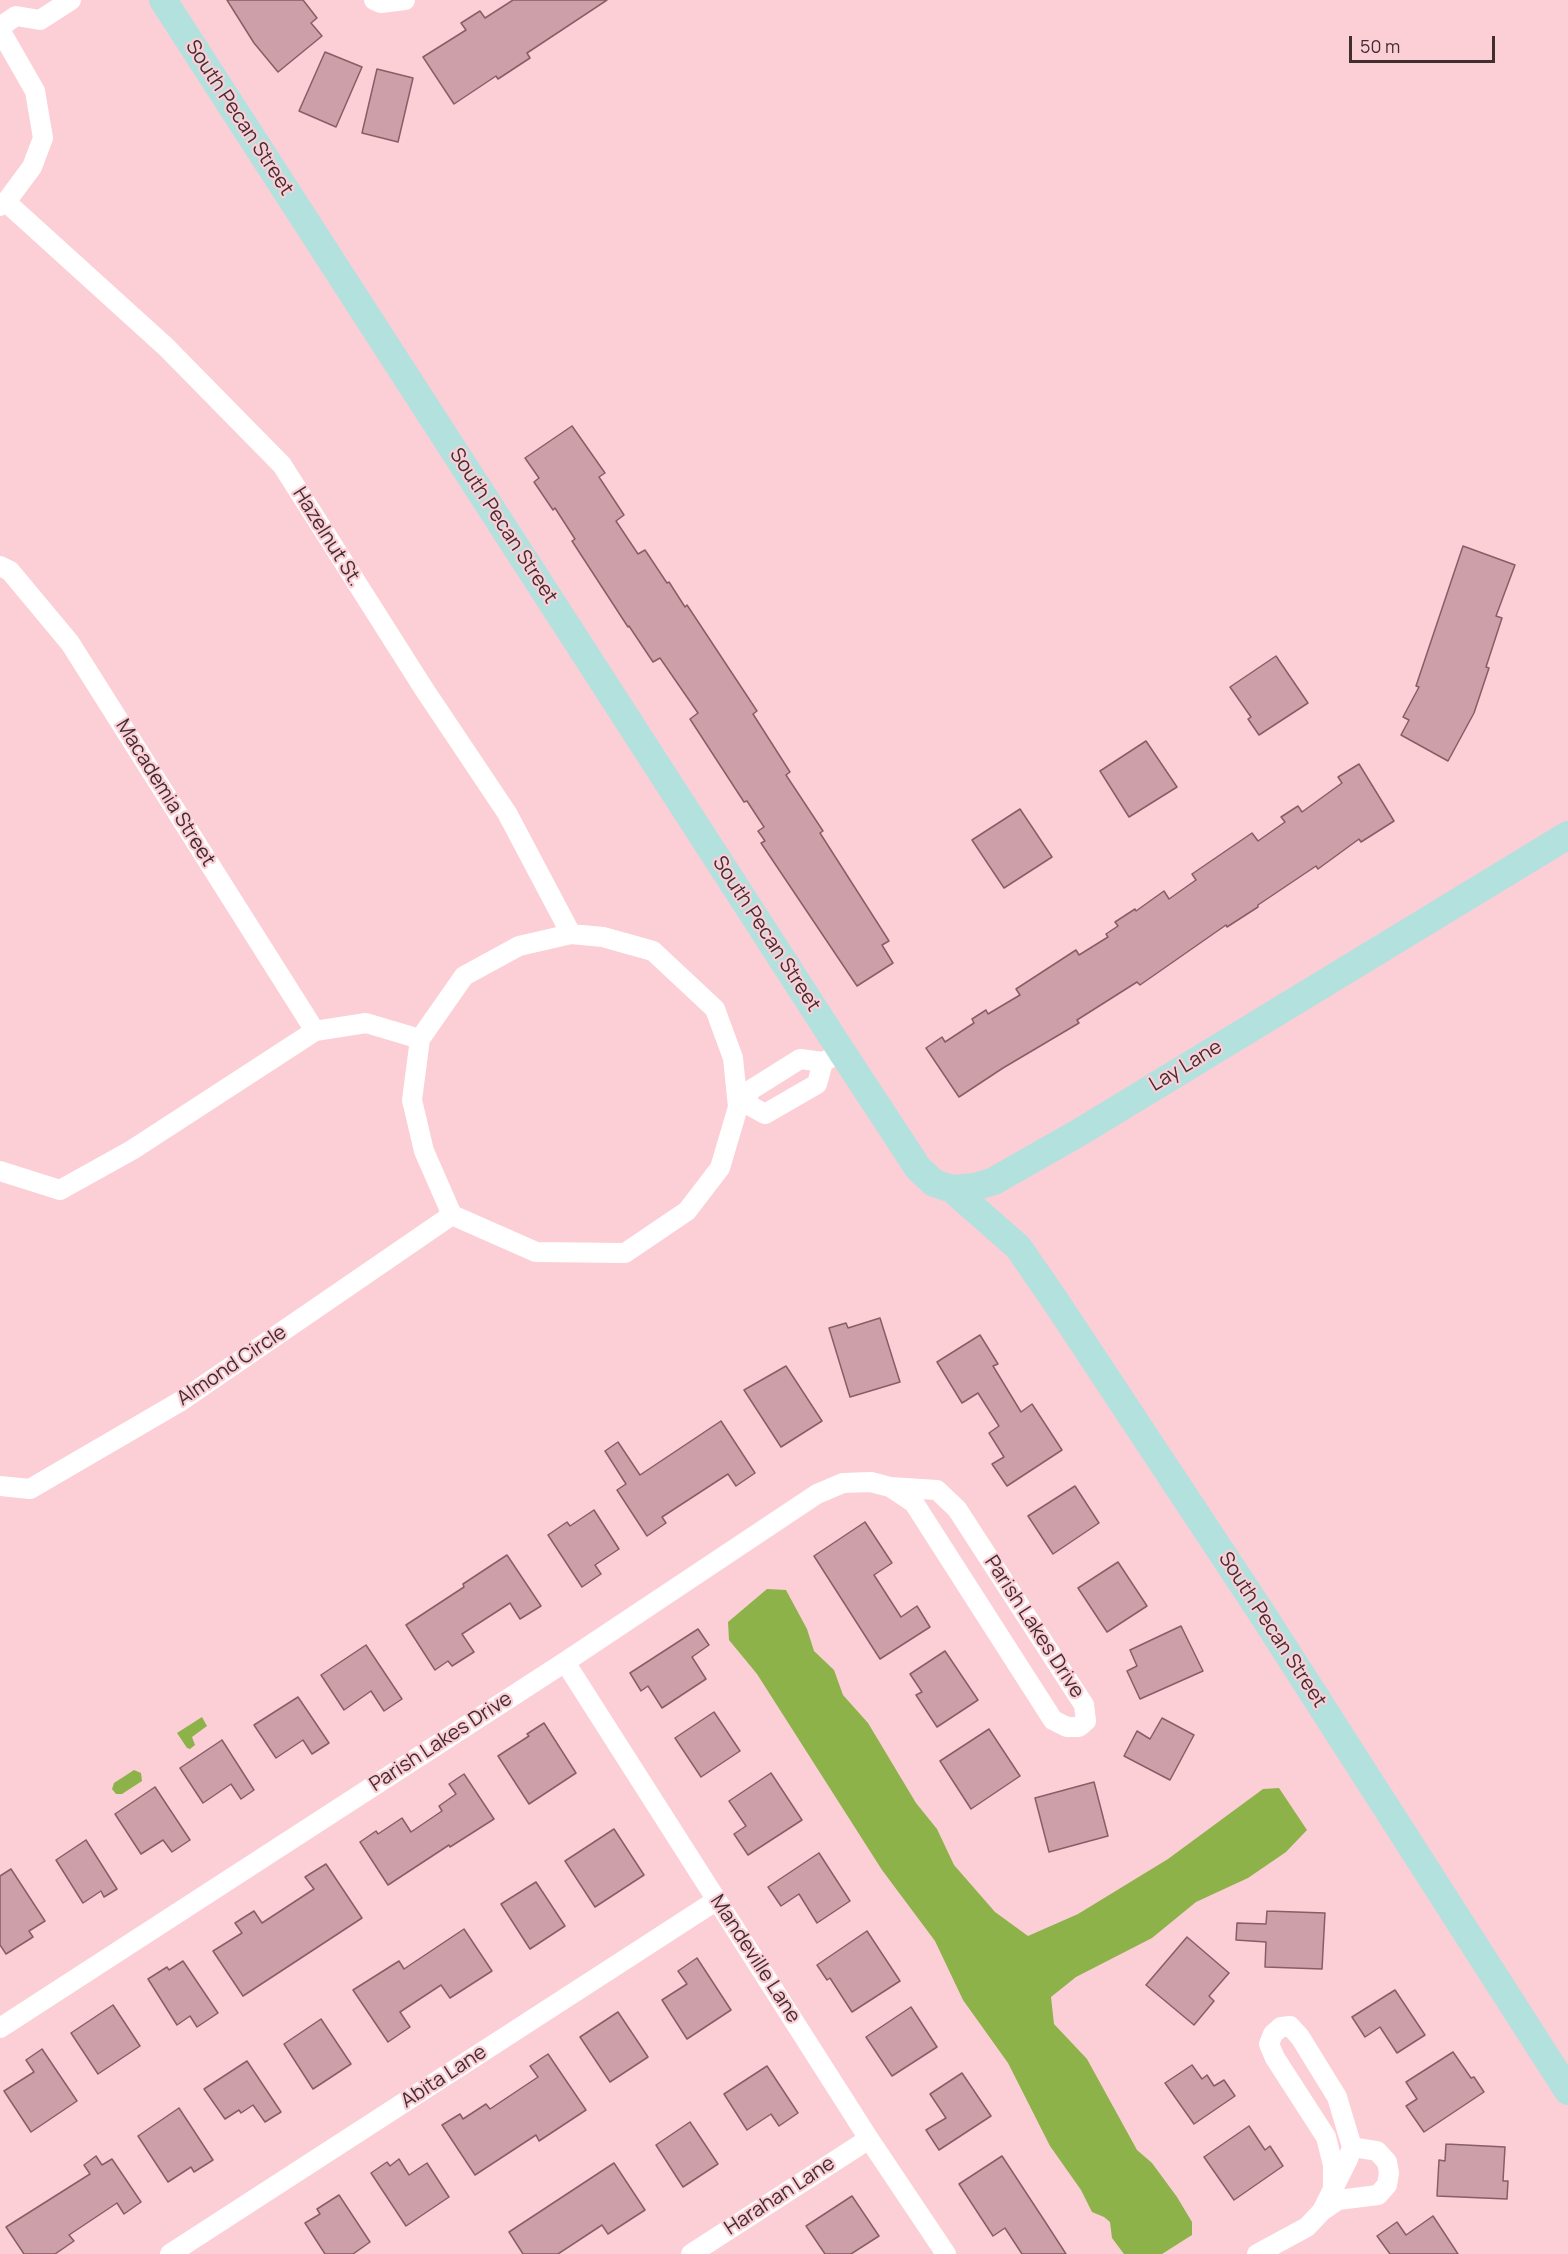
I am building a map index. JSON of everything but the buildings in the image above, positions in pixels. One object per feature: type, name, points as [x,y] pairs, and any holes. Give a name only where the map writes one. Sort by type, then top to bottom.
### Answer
[{"type":"street","points":[[3,204],[32,166],[43,138],[35,91],[8,18],[40,20],[71,0]]},
{"type":"street","name":"South Pecan Street","points":[[163,0],[833,1057]]},
{"type":"street","points":[[374,0],[381,3],[405,0]]},
{"type":"street","name":"Hazelnut St.","points":[[3,204],[166,346],[282,465],[424,689],[507,813],[571,934]]},
{"type":"street","name":"Macademia Street","points":[[0,567],[10,571],[70,643],[315,1031]]},
{"type":"street","name":"Lay Lane","points":[[952,1189],[975,1187],[994,1181],[1041,1154],[1568,835]]},
{"type":"street","points":[[742,1106],[733,1058],[715,1009],[653,951],[603,937],[571,934],[519,946],[464,976],[420,1039],[412,1100],[424,1151],[452,1215],[536,1252],[625,1252],[687,1211],[720,1168],[749,1091],[800,1059],[833,1057]]},
{"type":"street","points":[[0,1171],[60,1190],[132,1150],[315,1031],[366,1023],[420,1039]]},
{"type":"street","points":[[742,1106],[765,1114],[817,1084],[833,1057]]},
{"type":"street","points":[[833,1057],[918,1168],[934,1183],[952,1189]]},
{"type":"street","name":"South Pecan Street","points":[[952,1189],[1018,1247],[1054,1299],[1261,1612],[1568,2091]]},
{"type":"street","name":"Almond Circle","points":[[0,1486],[30,1489],[181,1401],[452,1215]]},
{"type":"street","name":"Parish Lakes Drive","points":[[0,2028],[565,1662],[818,1494],[843,1483],[871,1482],[890,1487],[937,1490],[957,1509],[1084,1706],[1086,1721],[1079,1726],[1067,1727],[1053,1720],[914,1503],[890,1487]]},
{"type":"street","name":"Mandeville Lane","points":[[565,1662],[869,2139],[946,2254]]},
{"type":"street","name":"Abita Lane","points":[[170,2254],[717,1900]]},
{"type":"street","points":[[1322,2211],[1333,2189],[1348,2159],[1352,2147],[1337,2097],[1300,2037],[1290,2026],[1281,2027],[1273,2034],[1269,2044],[1275,2058],[1326,2137],[1333,2165],[1333,2189]]},
{"type":"street","name":"Harahan Lane","points":[[691,2254],[869,2139]]},
{"type":"street","points":[[1257,2254],[1307,2227],[1322,2211],[1338,2200],[1378,2195],[1387,2185],[1389,2173],[1386,2162],[1377,2151],[1352,2147]]},
{"type":"shaded area","points":[[767,1589],[786,1590],[807,1629],[814,1651],[834,1670],[843,1695],[868,1723],[916,1803],[937,1829],[954,1865],[995,1912],[1028,1936],[1078,1914],[1168,1859],[1263,1789],[1279,1788],[1307,1830],[1286,1852],[1248,1878],[1196,1902],[1152,1938],[1076,1977],[1051,1997],[1054,2024],[1087,2059],[1137,2150],[1152,2163],[1192,2222],[1192,2235],[1162,2254],[1124,2254],[1112,2238],[1110,2222],[1092,2212],[1081,2190],[1050,2146],[1008,2063],[963,2000],[935,1941],[882,1870],[757,1674],[729,1640],[728,1622]]},
{"type":"shaded area","points":[[202,1717],[207,1726],[192,1737],[195,1745],[190,1749],[187,1748],[177,1733]]},
{"type":"shaded area","points":[[134,1770],[141,1773],[142,1781],[122,1794],[116,1794],[112,1789],[114,1783]]}]
